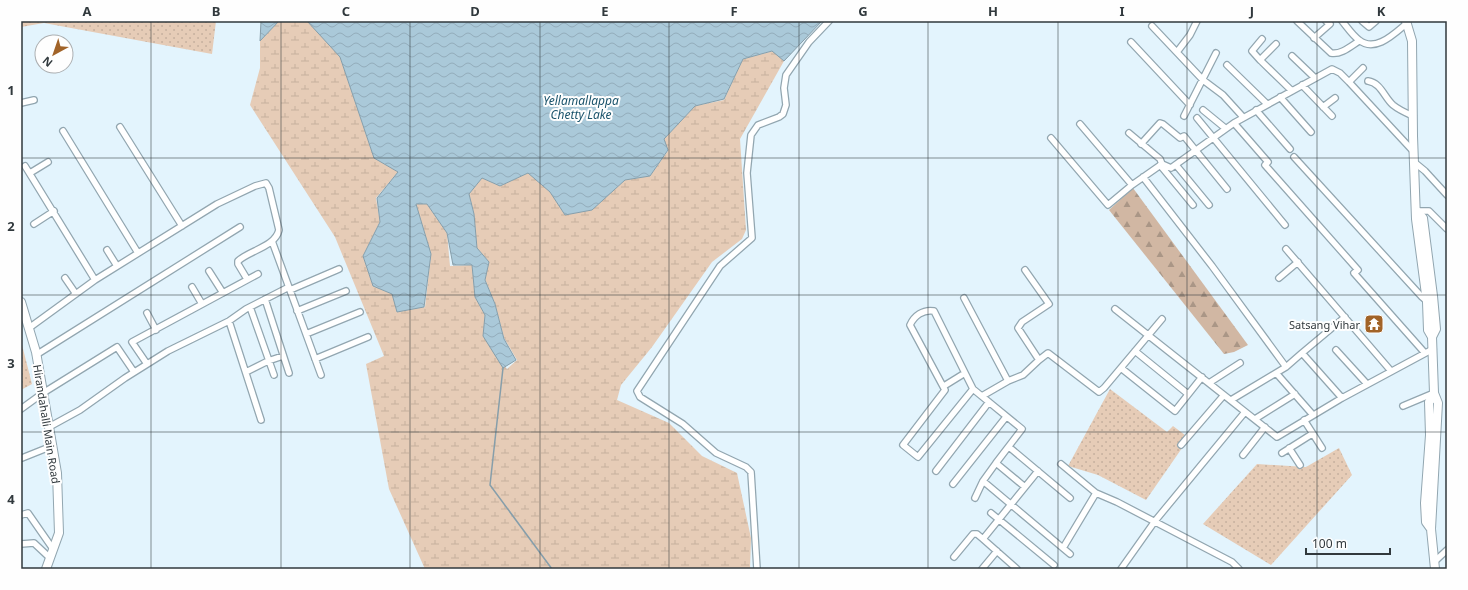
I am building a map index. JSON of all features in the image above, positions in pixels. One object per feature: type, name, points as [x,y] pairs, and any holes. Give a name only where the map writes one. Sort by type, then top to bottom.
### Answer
[{"type":"main road","points":[[1406,23],[1412,41],[1413,151],[1417,211],[1422,218],[1430,302],[1436,329],[1432,337],[1434,394],[1438,403],[1431,529],[1434,565]]},
{"type":"main road","name":"Hirandahalli Main Road","points":[[21,302],[36,355],[57,473],[59,533],[46,569]]},
{"type":"street","points":[[757,569],[751,472],[746,467],[716,453],[683,424],[640,397],[637,391],[720,266],[752,238],[747,173],[751,135],[758,125],[783,114],[786,105],[784,88],[786,75],[809,42],[829,21]]},
{"type":"street","points":[[1177,52],[1190,35],[1197,21]]},
{"type":"street","points":[[1297,21],[1331,53],[1336,54],[1359,40]]},
{"type":"street","points":[[1314,38],[1330,24],[1326,21]]},
{"type":"street","points":[[1342,21],[1359,40],[1367,44],[1381,42],[1406,23]]},
{"type":"street","points":[[1362,21],[1369,27],[1376,21]]},
{"type":"street","points":[[1152,26],[1203,80],[1228,100],[1243,117]]},
{"type":"street","points":[[1262,39],[1252,51],[1292,91]]},
{"type":"street","points":[[1131,42],[1190,105]]},
{"type":"street","points":[[1260,60],[1276,44]]},
{"type":"street","points":[[1184,116],[1216,53]]},
{"type":"street","points":[[1292,56],[1315,78]]},
{"type":"street","points":[[1227,65],[1235,70],[1267,104]]},
{"type":"street","points":[[1349,82],[1363,68]]},
{"type":"street","points":[[1161,164],[1171,168],[1225,128],[1332,69],[1340,73],[1349,82],[1413,151]]},
{"type":"street","points":[[1368,81],[1375,83],[1393,105],[1413,116]]},
{"type":"street","points":[[1302,85],[1332,116]]},
{"type":"street","points":[[1280,97],[1311,132]]},
{"type":"street","points":[[1323,107],[1335,98]]},
{"type":"street","points":[[21,103],[34,100]]},
{"type":"street","points":[[1203,110],[1225,128]]},
{"type":"street","points":[[1256,110],[1290,148]]},
{"type":"street","points":[[1198,118],[1285,225]]},
{"type":"street","points":[[1141,144],[1160,123],[1163,124],[1180,138],[1184,136],[1227,189]]},
{"type":"street","points":[[1234,123],[1268,162],[1265,165],[1358,270],[1354,273],[1370,293],[1424,352]]},
{"type":"street","points":[[1080,124],[1132,185]]},
{"type":"street","points":[[120,127],[182,226]]},
{"type":"street","points":[[63,131],[138,253]]},
{"type":"street","points":[[1129,133],[1160,159],[1161,164],[1193,205]]},
{"type":"street","points":[[1051,138],[1108,205],[1161,164]]},
{"type":"street","points":[[1294,157],[1430,302]]},
{"type":"street","points":[[30,173],[48,162]]},
{"type":"street","points":[[1414,162],[1425,171],[1447,196]]},
{"type":"street","points":[[1176,165],[1209,205]]},
{"type":"street","points":[[25,166],[95,280]]},
{"type":"street","points":[[1143,177],[1212,266],[1286,367]]},
{"type":"street","points":[[29,328],[95,280],[216,204],[255,186],[266,183],[269,188],[278,225],[278,236],[238,261],[238,264],[247,279]]},
{"type":"street","points":[[1417,211],[1429,211],[1447,228]]},
{"type":"street","points":[[34,224],[54,212]]},
{"type":"street","points":[[36,355],[240,227]]},
{"type":"street","points":[[272,241],[321,375]]},
{"type":"street","points":[[1286,249],[1391,370]]},
{"type":"street","points":[[107,250],[117,266]]},
{"type":"street","points":[[1279,278],[1298,262]]},
{"type":"street","points":[[49,426],[80,410],[134,372],[178,346],[229,320],[265,299],[339,269]]},
{"type":"street","points":[[1025,270],[1049,304],[1022,322],[1018,328],[1039,360]]},
{"type":"street","points":[[209,271],[223,293]]},
{"type":"street","points":[[147,364],[132,342],[258,274]]},
{"type":"street","points":[[65,278],[76,294]]},
{"type":"street","points":[[192,287],[202,304]]},
{"type":"street","points":[[297,311],[346,291]]},
{"type":"street","points":[[964,298],[1008,381]]},
{"type":"street","points":[[265,299],[288,373]]},
{"type":"street","points":[[250,308],[274,375]]},
{"type":"street","points":[[1115,308],[1277,436],[1432,348]]},
{"type":"street","points":[[973,389],[918,457],[903,445],[945,390],[910,325],[913,318],[927,310],[934,311],[973,389],[1022,429],[983,481],[974,498]]},
{"type":"street","points":[[306,334],[360,312]]},
{"type":"street","points":[[147,313],[156,330]]},
{"type":"street","points":[[1231,400],[1277,374],[1345,317]]},
{"type":"street","points":[[982,396],[1008,381],[1023,375],[1048,353],[1099,392],[1162,319]]},
{"type":"street","points":[[229,320],[261,420]]},
{"type":"street","points":[[315,359],[368,338]]},
{"type":"street","points":[[21,409],[43,393],[117,347],[134,372]]},
{"type":"street","points":[[1336,350],[1367,384]]},
{"type":"street","points":[[1135,351],[1188,394]]},
{"type":"street","points":[[1302,353],[1342,398]]},
{"type":"street","points":[[246,372],[268,361],[283,356]]},
{"type":"street","points":[[1209,383],[1240,363]]},
{"type":"street","points":[[1121,368],[1174,411],[1202,377]]},
{"type":"street","points":[[944,386],[965,373]]},
{"type":"street","points":[[1277,374],[1313,415]]},
{"type":"street","points":[[1255,419],[1295,394]]},
{"type":"street","points":[[1403,406],[1434,394]]},
{"type":"street","points":[[1181,445],[1224,395]]},
{"type":"street","points":[[936,471],[990,402]]},
{"type":"street","points":[[1122,569],[1155,521],[1245,412]]},
{"type":"street","points":[[953,484],[1006,417]]},
{"type":"street","points":[[1304,420],[1322,448]]},
{"type":"street","points":[[1243,455],[1265,427]]},
{"type":"street","points":[[1282,452],[1312,434]]},
{"type":"street","points":[[22,458],[52,446]]},
{"type":"street","points":[[1009,447],[1070,498]]},
{"type":"street","points":[[1289,448],[1300,465]]},
{"type":"street","points":[[996,463],[1026,487]]},
{"type":"street","points":[[1061,464],[1096,493],[1155,521],[1232,562],[1239,569]]},
{"type":"street","points":[[983,539],[1038,471]]},
{"type":"street","points":[[983,481],[1070,554]]},
{"type":"street","points":[[1063,548],[1096,493]]},
{"type":"street","points":[[21,515],[28,513],[53,549]]},
{"type":"street","points":[[991,513],[1054,565]]},
{"type":"street","points":[[954,558],[973,534],[977,534],[1017,569]]},
{"type":"street","points":[[21,544],[34,543],[50,558]]},
{"type":"street","points":[[982,569],[997,551]]},
{"type":"street","points":[[1434,565],[1446,552]]},
{"type":"green space","points":[[21,21],[216,21],[212,54],[44,23],[21,27]]},
{"type":"green space","points":[[279,21],[307,21],[317,30],[340,57],[374,158],[398,172],[376,198],[380,222],[363,256],[373,286],[392,294],[397,312],[425,307],[431,254],[416,204],[427,204],[447,233],[450,266],[472,265],[475,297],[485,315],[483,336],[507,369],[517,360],[504,338],[495,304],[485,279],[489,262],[477,248],[474,214],[469,194],[482,178],[500,186],[528,173],[550,192],[565,215],[592,210],[625,180],[650,176],[668,151],[664,139],[695,106],[724,100],[743,59],[773,51],[784,61],[740,139],[746,230],[742,239],[712,262],[652,347],[621,385],[617,400],[669,423],[702,456],[737,473],[751,538],[750,569],[425,569],[389,489],[366,364],[384,356],[335,237],[250,105],[260,68],[260,41]]},
{"type":"green space","points":[[1133,188],[1248,345],[1234,352],[1224,354],[1109,210]]},
{"type":"green space","points":[[21,341],[32,384],[21,390]]},
{"type":"green space","points":[[1110,389],[1167,432],[1173,426],[1189,438],[1146,500],[1098,475],[1068,466]]},
{"type":"green space","points":[[1339,448],[1352,475],[1271,565],[1203,524],[1257,464],[1306,467]]},
{"type":"water","points":[[261,21],[279,21],[260,41]]},
{"type":"water","name":"Yellamallappa Chetty Lake","points":[[307,21],[822,21],[784,61],[772,51],[743,59],[724,99],[695,106],[664,139],[668,150],[650,176],[625,180],[592,210],[565,215],[550,192],[528,173],[500,186],[482,178],[469,194],[474,214],[477,248],[489,262],[485,280],[495,304],[504,339],[516,360],[503,368],[483,336],[485,315],[475,297],[472,265],[453,265],[447,233],[427,204],[416,204],[431,254],[424,307],[397,312],[392,294],[373,286],[363,256],[380,222],[377,198],[398,172],[374,158],[340,57]]},
{"type":"waterway","points":[[503,368],[490,485],[552,569]]},
{"type":"place","name":"Satsang Vihar","points":[[1374,324]]}]
